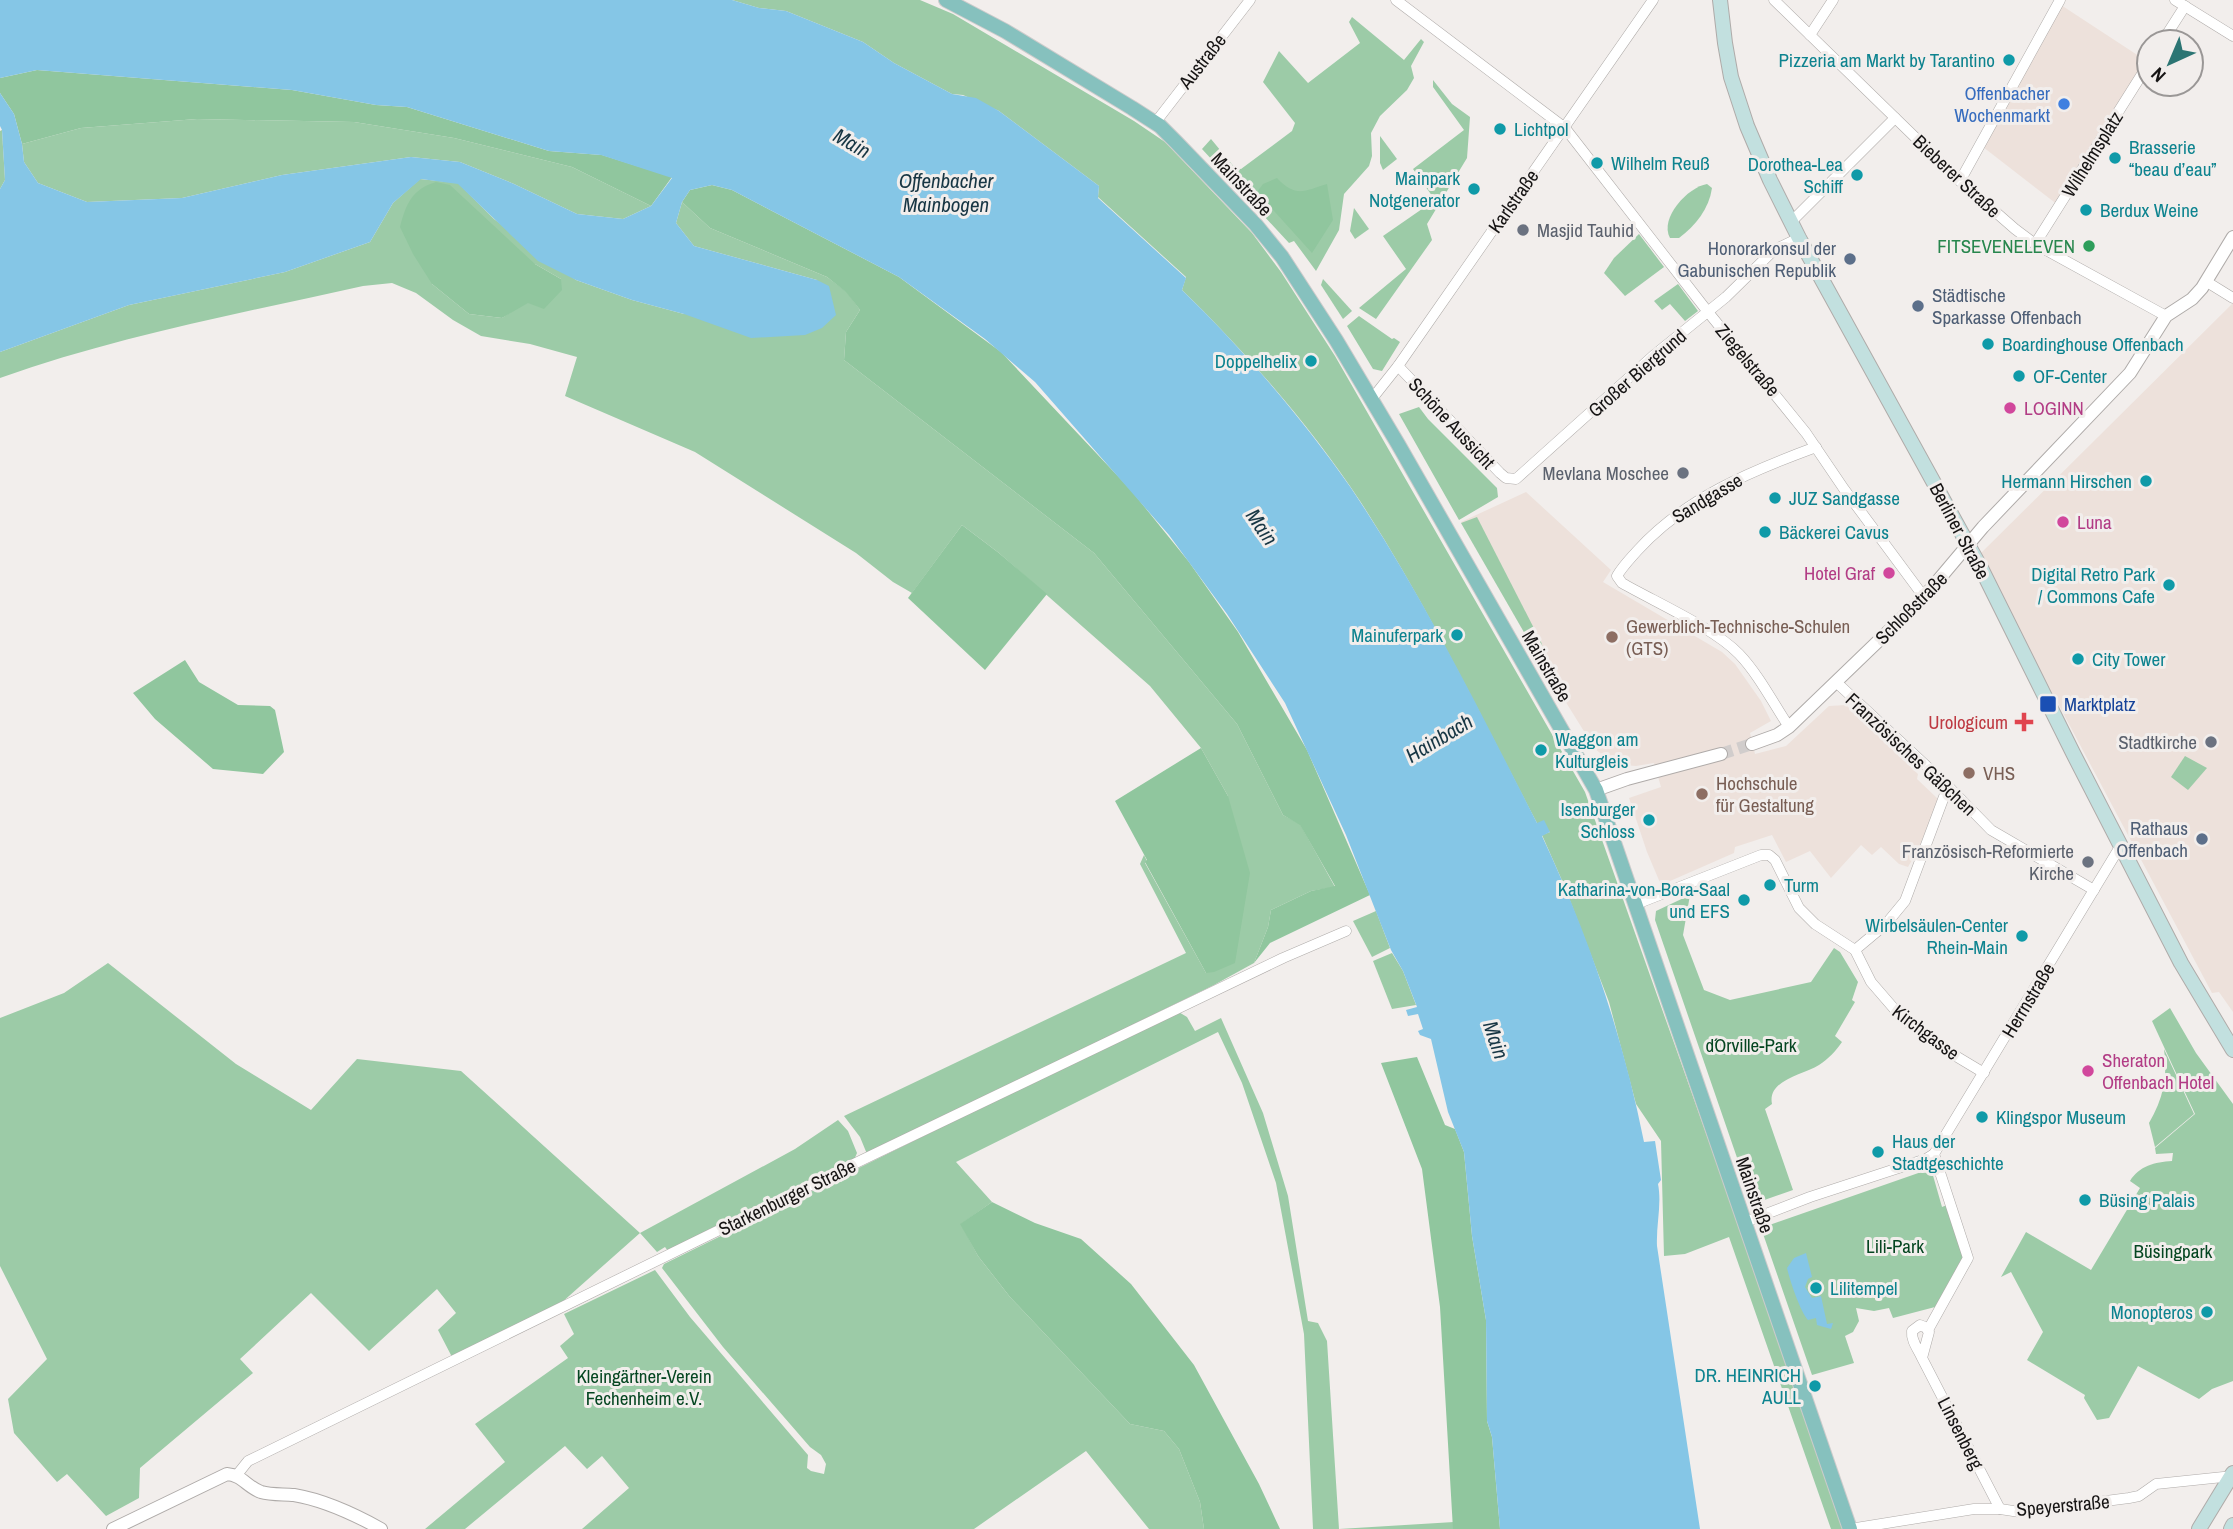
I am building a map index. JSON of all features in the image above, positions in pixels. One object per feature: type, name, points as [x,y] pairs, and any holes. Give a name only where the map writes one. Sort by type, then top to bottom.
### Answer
[{"type":"main road","name":"Mainstraße","points":[[946,0],[1017,38],[1155,123],[1256,225],[1282,257],[1336,340],[1596,790],[1850,1529]]},
{"type":"main road","name":"Berliner Straße","points":[[1720,0],[1727,60],[1738,99],[1761,159],[1791,222],[1969,545],[2193,986],[2233,1050]]},
{"type":"main road","points":[[2199,1529],[2232,1475]]},
{"type":"street","name":"Austraße","points":[[1155,123],[1250,0]]},
{"type":"street","name":"Ziegelstraße","points":[[1396,0],[1565,128],[1816,447],[1924,597]]},
{"type":"street","name":"Karlstraße","points":[[1371,400],[1398,366],[1653,0]]},
{"type":"street","name":"Bieberer Straße","points":[[1774,0],[1960,181],[2008,223],[2035,244],[2166,316]]},
{"type":"street","points":[[1810,36],[1833,0]]},
{"type":"street","points":[[1960,181],[2060,0]]},
{"type":"street","points":[[2175,0],[2233,36]]},
{"type":"street","points":[[2171,28],[2185,6]]},
{"type":"street","name":"Wilhelmsplatz","points":[[2035,244],[2135,85]]},
{"type":"street","points":[[1791,222],[1895,118]]},
{"type":"street","points":[[1969,545],[1994,515],[2130,373],[2166,316],[2192,299],[2207,282],[2233,237]]},
{"type":"street","name":"Großer Biergrund","points":[[1506,478],[1512,480],[1523,475],[1653,356],[1708,313],[1773,250],[1799,238]]},
{"type":"street","points":[[2207,282],[2233,298]]},
{"type":"street","name":"Schöne Aussicht","points":[[1398,366],[1506,478]]},
{"type":"street","name":"Sandgasse","points":[[1789,727],[1750,668],[1729,645],[1622,583],[1617,576],[1655,532],[1710,494],[1758,468],[1816,447]]},
{"type":"street","name":"Schloßstraße","points":[[1752,744],[1777,736],[1789,727],[1924,597],[1969,545]]},
{"type":"street","name":"Französisches Gäßchen","points":[[1836,682],[1992,830],[2094,890]]},
{"type":"street","points":[[1596,790],[1721,754]]},
{"type":"street","points":[[1854,950],[1886,924],[1905,901],[1948,786]]},
{"type":"street","name":"Herrnstraße","points":[[1934,1154],[2121,845]]},
{"type":"street","name":"Kirchgasse","points":[[1634,905],[1761,855],[1772,857],[1793,899],[1806,916],[1854,950],[1871,982],[1903,1019],[1984,1073]]},
{"type":"street","name":"Starkenburger Straße","points":[[236,1476],[244,1464],[272,1449],[875,1154],[1283,958],[1346,931]]},
{"type":"street","points":[[1745,1222],[1934,1154],[1968,1258],[1928,1330],[1922,1358]]},
{"type":"street","name":"Linsenberg","points":[[1928,1330],[1920,1325],[1912,1331],[1913,1341],[2000,1509]]},
{"type":"street","points":[[113,1529],[222,1475],[236,1476],[259,1492],[293,1495],[317,1501],[351,1513],[381,1529]]},
{"type":"street","name":"Speyerstraße","points":[[1850,1529],[1973,1509],[2020,1512],[2129,1499],[2156,1485],[2232,1475]]},
{"type":"shaded area","name":"Offenbacher Wochenmarkt","points":[[2061,5],[2135,53],[2135,83],[2058,205],[1983,147]]},
{"type":"shaded area","points":[[2233,303],[2233,1012],[2219,992],[2212,993],[1979,555]]},
{"type":"shaded area","points":[[1526,492],[1611,570],[1603,582],[1722,652],[1735,664],[1761,701],[1771,721],[1750,733],[1755,754],[1786,746],[1829,706],[1846,705],[1918,774],[1917,779],[1938,799],[1919,848],[1908,867],[1899,864],[1881,847],[1872,855],[1861,845],[1831,878],[1810,851],[1786,862],[1772,835],[1735,847],[1734,853],[1661,885],[1629,798],[1661,787],[1654,763],[1624,765],[1609,760],[1595,749],[1544,667],[1461,522]]},
{"type":"green space","name":"Mainuferpark","points":[[732,0],[920,0],[953,14],[1165,142],[1252,233],[1281,272],[1335,356],[1585,792],[1843,1529],[1831,1529],[1729,1237],[1685,1254],[1664,1256],[1661,1141],[1636,1104],[1609,1002],[1542,835],[1550,832],[1537,823],[1430,620],[1385,540],[1341,473],[1277,391],[1182,290],[1186,277],[1098,197],[1099,186],[999,111],[963,95],[952,94],[894,63],[863,42],[786,11],[759,8]]},
{"type":"green space","points":[[1352,17],[1404,60],[1421,39],[1424,42],[1411,66],[1414,78],[1407,90],[1380,116],[1371,133],[1372,156],[1369,166],[1344,194],[1339,230],[1316,271],[1294,241],[1289,243],[1202,149],[1211,139],[1235,168],[1241,169],[1292,131],[1295,123],[1263,82],[1279,51],[1308,83],[1360,43],[1349,22]]},
{"type":"green space","points":[[37,70],[292,90],[376,105],[407,107],[549,151],[602,155],[672,177],[651,206],[572,167],[454,138],[354,122],[197,119],[81,128],[22,144],[14,114],[0,93],[0,78]]},
{"type":"green space","points":[[1433,80],[1452,104],[1470,117],[1467,158],[1427,224],[1432,240],[1376,319],[1359,308],[1406,269],[1383,236],[1435,200],[1413,169],[1464,130],[1433,87]]},
{"type":"green space","points":[[197,119],[354,122],[454,138],[572,167],[651,206],[623,219],[577,214],[460,162],[411,157],[282,175],[182,198],[87,202],[38,183],[24,162],[22,144],[81,128]]},
{"type":"green space","points":[[2,130],[5,180],[0,189],[0,131]]},
{"type":"green space","points":[[1380,136],[1397,159],[1383,170],[1380,163]]},
{"type":"green space","points":[[1277,178],[1295,191],[1327,184],[1333,220],[1312,253],[1257,192],[1263,184]]},
{"type":"green space","points":[[420,179],[458,183],[494,219],[576,280],[632,300],[684,314],[817,280],[694,246],[676,223],[682,202],[710,228],[827,277],[847,292],[860,310],[846,332],[844,360],[1094,553],[1237,724],[1283,815],[1300,824],[1335,887],[1311,891],[1271,910],[1268,927],[1254,963],[867,1154],[860,1137],[844,1116],[1186,953],[1140,864],[1144,855],[1147,861],[1145,863],[1206,973],[1228,796],[1201,748],[1150,686],[999,553],[962,525],[912,593],[856,553],[695,452],[565,396],[577,357],[530,344],[481,336],[453,320],[416,293],[392,283],[363,286],[180,326],[89,350],[0,378],[0,352],[129,305],[285,272],[370,242],[393,203]],"holes":[[[535,264],[561,279],[502,318],[469,314],[432,284]]]},
{"type":"green space","points":[[436,182],[450,185],[535,264],[561,279],[562,290],[544,309],[528,303],[502,318],[469,314],[432,284],[400,227],[411,198],[421,189]]},
{"type":"green space","points":[[1707,184],[1712,188],[1701,216],[1679,238],[1670,238],[1668,222],[1677,205],[1692,191]]},
{"type":"green space","points":[[712,185],[732,190],[899,277],[1001,352],[1130,489],[1189,562],[1238,632],[1307,750],[1370,895],[1270,943],[1254,963],[1268,927],[1271,910],[1311,891],[1335,886],[1300,825],[1283,815],[1237,724],[1094,553],[844,360],[846,332],[860,310],[846,292],[827,277],[710,228],[682,202],[690,190]]},
{"type":"green space","points":[[1354,208],[1369,229],[1355,239],[1350,231]]},
{"type":"green space","points":[[1639,234],[1664,267],[1625,296],[1604,273],[1614,258]]},
{"type":"green space","points":[[1323,279],[1352,311],[1343,319],[1321,285]]},
{"type":"green space","points":[[1678,284],[1698,311],[1685,321],[1670,304],[1662,310],[1654,301]]},
{"type":"green space","points":[[1359,316],[1400,342],[1382,371],[1373,369],[1347,326]]},
{"type":"green space","points":[[1419,407],[1497,488],[1498,497],[1459,520],[1399,414]]},
{"type":"green space","points":[[1477,517],[1542,644],[1544,667],[1461,523]]},
{"type":"green space","points":[[962,525],[1047,594],[985,670],[908,598]]},
{"type":"green space","points":[[185,660],[199,682],[238,705],[270,706],[275,710],[284,752],[263,774],[213,769],[155,719],[133,693]]},
{"type":"green space","points":[[1201,748],[1228,796],[1250,873],[1235,963],[1206,973],[1115,801]]},
{"type":"green space","points":[[2185,756],[2207,768],[2188,790],[2171,777]]},
{"type":"green space","name":"d´Orville-Park","points":[[1690,895],[1683,935],[1704,990],[1730,1000],[1811,982],[1834,948],[1840,952],[1858,982],[1852,1000],[1855,1002],[1835,1036],[1842,1042],[1840,1045],[1819,1065],[1780,1084],[1772,1096],[1772,1104],[1765,1109],[1793,1190],[1753,1204],[1655,920],[1656,911]]},
{"type":"green space","points":[[1376,911],[1390,948],[1372,957],[1353,921]]},
{"type":"green space","points":[[1392,953],[1403,971],[1416,1005],[1392,1009],[1373,961]]},
{"type":"green space","points":[[108,963],[236,1064],[311,1110],[357,1059],[461,1071],[640,1233],[560,1304],[452,1357],[438,1330],[456,1313],[437,1289],[369,1351],[311,1293],[240,1359],[253,1373],[140,1468],[139,1498],[106,1516],[67,1474],[57,1482],[14,1433],[8,1399],[47,1359],[0,1266],[0,1018],[64,993]]},
{"type":"green space","name":"Büsingpark","points":[[2170,1008],[2196,1053],[2233,1104],[2233,1381],[2212,1389],[2199,1399],[2138,1366],[2109,1418],[2097,1420],[2084,1398],[2085,1395],[2027,1360],[2043,1332],[2011,1272],[2001,1277],[2026,1232],[2091,1270],[2140,1188],[2130,1181],[2148,1166],[2172,1161],[2173,1153],[2156,1154],[2155,1148],[2195,1114],[2152,1021]]},
{"type":"green space","name":"Kleingärtner-Verein Fechenheim e.V.","points":[[1177,1011],[1187,1017],[1195,1031],[1221,1018],[1263,1113],[1288,1196],[1308,1321],[1318,1323],[1327,1341],[1339,1529],[1313,1529],[1304,1334],[1276,1183],[1242,1083],[1218,1032],[956,1162],[992,1202],[961,1224],[978,1256],[1010,1297],[1130,1424],[1164,1431],[1179,1449],[1200,1502],[1204,1529],[1149,1529],[1086,1451],[974,1529],[582,1529],[629,1488],[602,1456],[587,1469],[565,1446],[465,1529],[425,1529],[505,1462],[475,1424],[568,1358],[560,1346],[574,1334],[564,1314],[655,1270],[690,1317],[808,1455],[807,1468],[824,1474],[826,1464],[821,1455],[810,1447],[723,1347],[662,1268],[664,1264]]},
{"type":"green space","points":[[2164,1049],[2194,1114],[2155,1147],[2149,1123],[2163,1088]]},
{"type":"green space","points":[[1417,1057],[1445,1125],[1455,1129],[1464,1152],[1472,1236],[1486,1320],[1487,1421],[1492,1437],[1500,1529],[1453,1529],[1440,1307],[1422,1169],[1381,1063]]},
{"type":"green space","points":[[838,1120],[848,1131],[857,1153],[854,1160],[668,1251],[665,1247],[657,1252],[640,1233],[795,1149]]},
{"type":"green space","name":"Lili-Park","points":[[1927,1170],[1932,1172],[1942,1207],[1947,1205],[1964,1259],[1935,1307],[1893,1318],[1889,1308],[1874,1311],[1856,1308],[1859,1321],[1853,1332],[1845,1336],[1854,1363],[1812,1375],[1761,1228]]},
{"type":"green space","points":[[992,1202],[1035,1223],[1081,1239],[1131,1284],[1194,1365],[1259,1484],[1280,1529],[1204,1529],[1200,1502],[1179,1449],[1164,1431],[1130,1424],[1010,1297],[978,1256],[960,1224]]},
{"type":"green space","points":[[1454,1522],[1453,1529],[1339,1529]]},
{"type":"water","name":"Offenbacher Mainbogen","points":[[0,0],[732,0],[759,8],[786,11],[863,42],[894,63],[952,94],[976,98],[999,111],[1099,186],[1098,198],[1186,278],[1182,290],[1271,385],[1351,488],[1426,610],[1537,823],[1544,820],[1550,832],[1542,836],[1589,948],[1615,1024],[1644,1142],[1655,1141],[1661,1180],[1658,1184],[1657,1246],[1700,1529],[1500,1529],[1492,1437],[1487,1421],[1486,1320],[1472,1236],[1464,1152],[1448,1112],[1431,1039],[1420,1035],[1418,1031],[1423,1029],[1418,1014],[1408,1016],[1406,1010],[1417,1007],[1403,971],[1391,950],[1346,835],[1285,703],[1227,614],[1169,535],[1035,382],[985,339],[899,277],[732,190],[712,185],[690,190],[682,202],[676,223],[694,246],[817,280],[829,286],[836,315],[822,328],[805,335],[751,338],[576,280],[538,261],[458,184],[421,179],[393,203],[370,242],[285,272],[129,305],[0,352],[0,189],[5,180],[0,93],[14,114],[24,162],[38,183],[87,202],[182,198],[282,175],[411,157],[460,162],[577,214],[623,219],[651,206],[672,178],[601,155],[549,151],[407,107],[376,105],[292,90],[37,70],[0,78]]},
{"type":"water","points":[[1806,1253],[1812,1277],[1808,1279],[1805,1287],[1812,1298],[1821,1296],[1827,1324],[1833,1323],[1831,1329],[1817,1325],[1816,1318],[1808,1320],[1793,1288],[1787,1268],[1794,1258]]},
{"type":"tunnel","points":[[1721,754],[1752,744]]},
{"type":"place","name":"Pizzeria am Markt by Tarantino","points":[[2009,60]]},
{"type":"place","name":"Offenbacher Wochenmarkt","points":[[2064,104]]},
{"type":"place","name":"Lichtpol","points":[[1500,129]]},
{"type":"place","name":"Brasserie “beau d’eau”","points":[[2115,158]]},
{"type":"place","name":"Wilhelm Reuß","points":[[1597,163]]},
{"type":"place","name":"Dorothea-Lea Schiff","points":[[1857,175]]},
{"type":"place","name":"Mainpark Notgenerator","points":[[1474,189]]},
{"type":"place","name":"Berdux Weine","points":[[2086,210]]},
{"type":"place","name":"Masjid Tauhid","points":[[1523,230]]},
{"type":"place","name":"FITSEVENELEVEN","points":[[2089,246]]},
{"type":"place","name":"Honorarkonsul der Gabunischen Republik","points":[[1850,259]]},
{"type":"place","name":"Städtische Sparkasse Offenbach","points":[[1918,306]]},
{"type":"place","name":"Boardinghouse Offenbach","points":[[1988,344]]},
{"type":"place","name":"Doppelhelix","points":[[1311,361]]},
{"type":"place","name":"OF-Center","points":[[2019,376]]},
{"type":"place","name":"LOGINN","points":[[2010,408]]},
{"type":"place","name":"Mevlana Moschee","points":[[1683,473]]},
{"type":"place","name":"Hermann Hirschen","points":[[2146,481]]},
{"type":"place","name":"JUZ Sandgasse","points":[[1775,498]]},
{"type":"place","name":"Luna","points":[[2063,522]]},
{"type":"place","name":"Bäckerei Cavus","points":[[1765,532]]},
{"type":"place","name":"Hotel Graf","points":[[1889,573]]},
{"type":"place","name":"Digital Retro Park / Commons Cafe","points":[[2169,585]]},
{"type":"place","name":"Mainuferpark","points":[[1457,635]]},
{"type":"place","name":"Gewerblich-Technische-Schulen (GTS)","points":[[1612,637]]},
{"type":"place","name":"City Tower","points":[[2078,659]]},
{"type":"place","name":"Marktplatz","points":[[2048,704]]},
{"type":"place","name":"Urologicum","points":[[2024,722]]},
{"type":"place","name":"Stadtkirche","points":[[2211,742]]},
{"type":"place","name":"Waggon am Kulturgleis","points":[[1541,750]]},
{"type":"place","name":"VHS","points":[[1969,773]]},
{"type":"place","name":"Hochschule für Gestaltung","points":[[1702,794]]},
{"type":"place","name":"Isenburger Schloss","points":[[1649,820]]},
{"type":"place","name":"Rathaus Offenbach","points":[[2202,839]]},
{"type":"place","name":"Französisch-Reformierte Kirche","points":[[2088,862]]},
{"type":"place","name":"Turm","points":[[1770,885]]},
{"type":"place","name":"Katharina-von-Bora-Saal und EFS","points":[[1744,900]]},
{"type":"place","name":"Wirbelsäulen-Center Rhein-Main","points":[[2022,936]]},
{"type":"place","name":"Sheraton Offenbach Hotel","points":[[2088,1071]]},
{"type":"place","name":"Klingspor Museum","points":[[1982,1117]]},
{"type":"place","name":"Haus der Stadtgeschichte","points":[[1878,1152]]},
{"type":"place","name":"Büsing Palais","points":[[2085,1200]]},
{"type":"place","name":"Lilitempel","points":[[1816,1288]]},
{"type":"place","name":"Monopteros","points":[[2207,1312]]},
{"type":"place","name":"DR. HEINRICH AULL","points":[[1815,1386]]},
{"type":"water label","name":"Main","points":[[852,143]]},
{"type":"water label","name":"Main","points":[[1262,527]]},
{"type":"water label","name":"Hainbach","points":[[1439,738]]},
{"type":"water label","name":"Main","points":[[1496,1040]]}]
